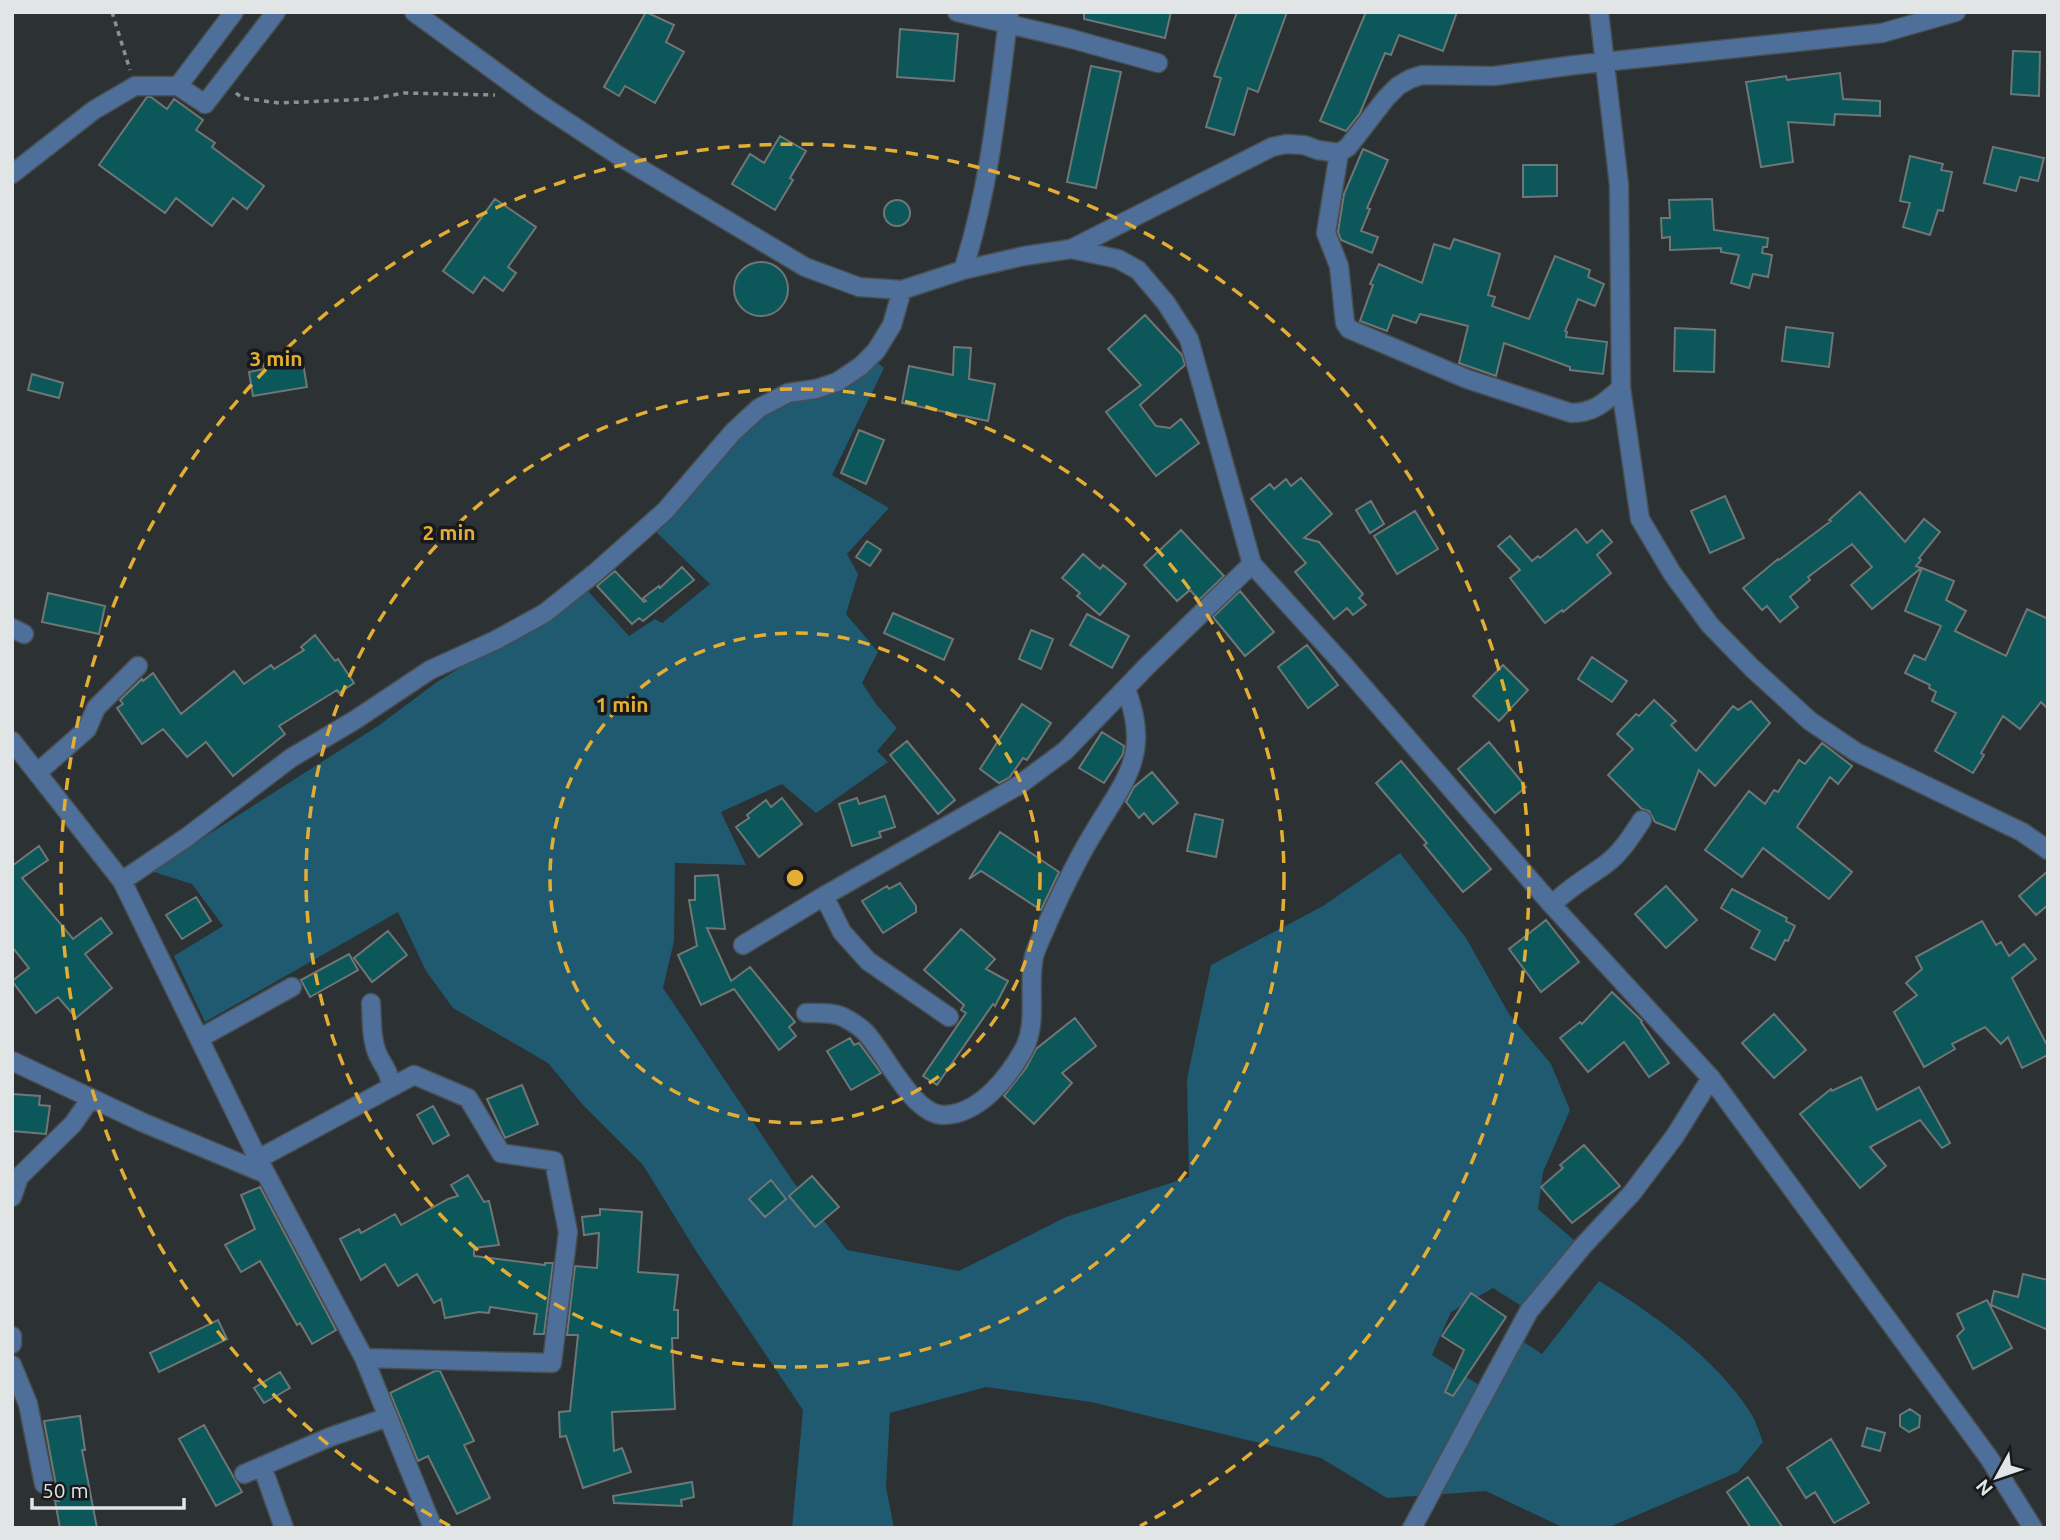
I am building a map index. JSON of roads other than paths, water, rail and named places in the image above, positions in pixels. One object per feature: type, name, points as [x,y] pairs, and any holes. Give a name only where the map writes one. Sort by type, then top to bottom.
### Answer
[{"type":"street","points":[[178,86],[234,12]]},
{"type":"street","points":[[12,174],[94,110],[135,86],[178,86],[205,104],[276,12]]},
{"type":"street","points":[[414,12],[540,104],[596,141],[805,267],[859,287],[902,290],[963,270],[1070,249],[1272,147],[1286,144],[1304,145],[1339,153],[1348,148],[1386,98],[1410,79],[1422,75],[1494,76],[1882,33],[1956,12]]},
{"type":"street","points":[[957,12],[1008,18],[1158,63]]},
{"type":"street","points":[[1599,12],[1619,185],[1621,388],[1640,519],[1672,573],[1710,625],[1810,721],[1856,752],[2022,832],[2048,850]]},
{"type":"street","points":[[963,270],[974,237],[990,159],[1008,18]]},
{"type":"street","points":[[1339,153],[1326,233],[1339,266],[1345,323],[1349,329],[1467,379],[1571,413],[1584,413],[1602,406],[1621,388]]},
{"type":"street","points":[[1070,249],[1118,259],[1138,270],[1166,303],[1189,339],[1252,564],[1343,664],[1552,905],[1711,1078],[1989,1458],[2034,1528]]},
{"type":"street","points":[[122,881],[187,837],[291,758],[355,720],[430,670],[496,640],[545,613],[666,511],[733,432],[759,408],[788,393],[816,389],[837,382],[861,366],[876,351],[892,325],[902,290]]},
{"type":"street","points":[[743,946],[824,896],[1019,785],[1065,751],[1252,564]]},
{"type":"street","points":[[38,772],[87,729],[96,708],[138,666]]},
{"type":"street","points":[[806,1013],[830,1013],[855,1023],[876,1045],[907,1090],[927,1109],[940,1115],[959,1113],[977,1106],[989,1094],[1021,1054],[1028,1040],[1034,955],[1075,865],[1130,769],[1137,742],[1126,689]]},
{"type":"street","points":[[12,741],[122,881],[262,1166],[364,1358],[433,1528]]},
{"type":"street","points":[[1552,905],[1566,890],[1608,862],[1628,841],[1642,820]]},
{"type":"street","points":[[824,896],[842,932],[868,961],[949,1017]]},
{"type":"street","points":[[200,1038],[292,987]]},
{"type":"street","points":[[371,1003],[373,1038],[378,1055],[390,1074],[391,1087]]},
{"type":"street","points":[[12,1061],[144,1123],[262,1166]]},
{"type":"street","points":[[262,1166],[414,1075],[468,1098],[501,1153],[554,1161],[568,1232],[552,1363],[364,1358]]},
{"type":"street","points":[[1412,1528],[1529,1311],[1582,1247],[1632,1193],[1675,1136],[1711,1078]]},
{"type":"street","points":[[12,1197],[19,1177],[73,1124],[91,1098]]},
{"type":"street","points":[[12,1336],[12,1344]]},
{"type":"street","points":[[12,1365],[28,1404],[44,1484]]},
{"type":"street","points":[[244,1474],[330,1437],[388,1417]]},
{"type":"street","points":[[262,1466],[284,1528]]}]
